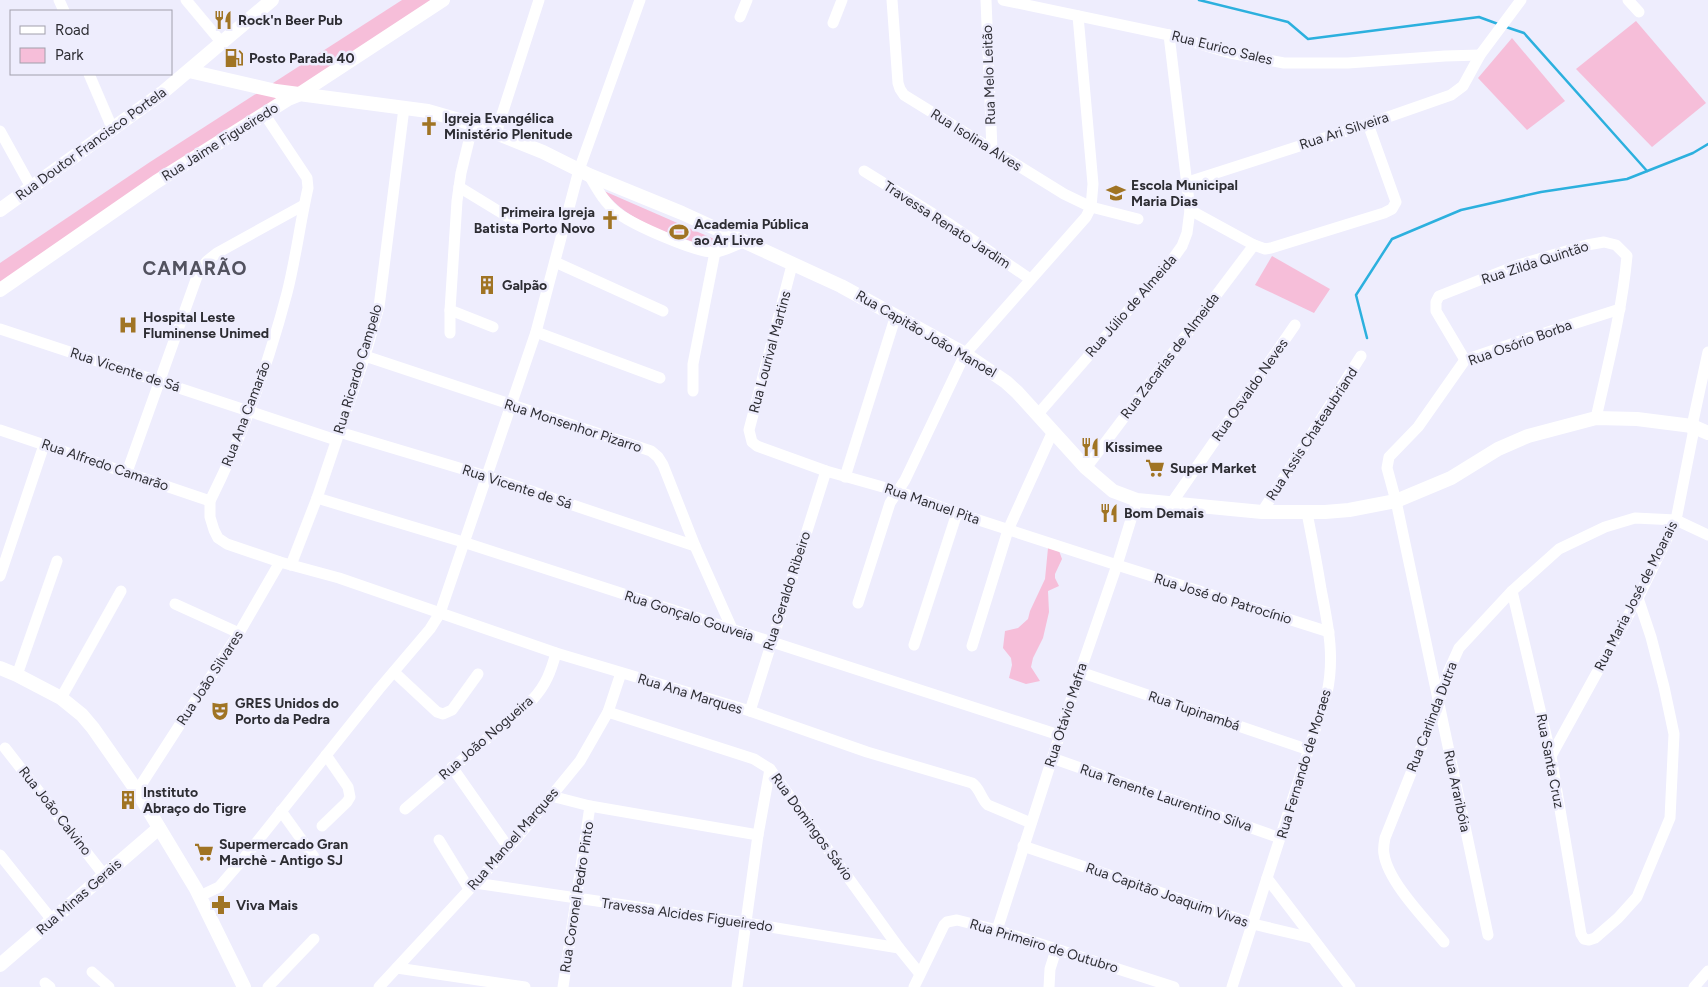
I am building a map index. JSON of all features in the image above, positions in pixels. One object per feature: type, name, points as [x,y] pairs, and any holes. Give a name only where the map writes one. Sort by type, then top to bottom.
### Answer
[{"type":"main road","name":"Rua Jaime Figueiredo","points":[[0,290],[156,182],[288,99],[298,95],[443,0]]},
{"type":"main road","name":"Rua Doutor Francisco Portela","points":[[0,210],[162,94],[222,44],[269,1]]},
{"type":"main road","name":"Rua Capitão João Manoel","points":[[189,71],[298,95],[428,111],[496,133],[682,213],[841,286],[965,354],[1006,382],[1038,414],[1086,468],[1113,491],[1137,500],[1262,512],[1307,513],[1349,510],[1396,500],[1451,478],[1498,449],[1528,436],[1596,418],[1637,419],[1692,426],[1708,433]]},
{"type":"main road","points":[[0,668],[61,698],[82,715],[93,728],[138,792],[200,896],[244,987]]},
{"type":"main road","name":"Rua Minas Gerais","points":[[1,963],[159,828]]},
{"type":"street","points":[[186,0],[222,44]]},
{"type":"street","points":[[496,133],[539,0]]},
{"type":"street","points":[[200,896],[218,887],[430,629],[440,613],[536,332],[584,172],[640,0]]},
{"type":"street","points":[[740,17],[747,0]]},
{"type":"street","points":[[833,22],[842,0]]},
{"type":"street","name":"Rua Isolina Alves","points":[[892,0],[900,89],[910,100],[1064,194],[1091,208],[1138,219]]},
{"type":"street","name":"Rua Melo Leitão","points":[[986,0],[992,150]]},
{"type":"street","name":"Rua Eurico Sales","points":[[1003,0],[1169,35],[1230,53],[1284,63],[1348,63],[1480,55]]},
{"type":"street","points":[[1480,55],[1521,0]]},
{"type":"street","points":[[1628,0],[1639,12]]},
{"type":"street","points":[[858,604],[886,514],[965,354],[1078,227],[1091,208],[1093,184],[1078,16]]},
{"type":"street","name":"Rua Júlio de Almeida","points":[[1038,414],[1182,246],[1187,233],[1190,210],[1188,182],[1169,35]]},
{"type":"street","name":"Rua Ari Silveira","points":[[1188,182],[1451,96],[1463,86],[1480,55]]},
{"type":"street","points":[[89,75],[112,130]]},
{"type":"street","name":"Rua Ricardo Campelo","points":[[286,563],[317,498],[365,356],[379,307],[404,108]]},
{"type":"street","name":"Rua Ana Camarão","points":[[210,501],[250,411],[287,292],[308,188],[307,178],[265,115]]},
{"type":"street","points":[[450,334],[456,206],[473,124]]},
{"type":"street","points":[[1190,210],[1254,245],[1265,249],[1384,213],[1392,208],[1396,202],[1368,124]]},
{"type":"street","points":[[0,131],[31,187]]},
{"type":"street","name":"Travessa Renato Jardim","points":[[864,171],[951,225],[1030,279]]},
{"type":"street","points":[[584,172],[602,197],[618,214],[639,226],[684,244],[715,252],[743,242]]},
{"type":"street","points":[[459,187],[523,226]]},
{"type":"street","points":[[127,472],[199,271],[217,253],[304,204]]},
{"type":"street","name":"Rua Zilda Quintão","points":[[1465,360],[1436,311],[1436,302],[1439,296],[1518,265],[1587,245],[1604,242],[1616,245],[1627,256],[1620,309],[1596,418]]},
{"type":"street","name":"Rua Zacarias de Almeida","points":[[1086,468],[1254,245]]},
{"type":"street","points":[[693,390],[693,364],[715,252]]},
{"type":"street","points":[[556,262],[663,311]]},
{"type":"street","name":"Rua Lourival Martins","points":[[750,439],[750,430],[792,265]]},
{"type":"street","name":"Rua Osório Borba","points":[[1396,500],[1387,468],[1389,457],[1418,427],[1465,360],[1620,309]]},
{"type":"street","points":[[450,310],[493,327]]},
{"type":"street","points":[[845,477],[896,315]]},
{"type":"street","name":"Rua Osvaldo Neves","points":[[1171,504],[1295,325]]},
{"type":"street","name":"Rua Vicente de Sá","points":[[0,329],[250,411],[486,476],[695,546]]},
{"type":"street","points":[[536,332],[660,378]]},
{"type":"street","name":"Rua Maria José de Moarais","points":[[1551,756],[1638,598],[1676,520],[1693,434],[1692,426],[1708,352]]},
{"type":"street","name":"Rua Monsenhor Pizarro","points":[[365,356],[511,406],[643,448],[658,457],[663,465],[695,546],[738,632]]},
{"type":"street","name":"Rua Assis Chateaubriand","points":[[1262,512],[1361,356]]},
{"type":"street","name":"Rua Alfredo Camarão","points":[[0,430],[210,501]]},
{"type":"street","points":[[972,646],[1008,530],[1053,432]]},
{"type":"street","name":"Rua Manuel Pita","points":[[750,439],[757,446],[826,471],[897,491],[956,513],[1117,565]]},
{"type":"street","points":[[0,576],[3,559],[44,445]]},
{"type":"street","name":"Rua Geraldo Ribeiro","points":[[750,711],[766,640],[826,471]]},
{"type":"street","name":"Rua Gonçalo Gouveia","points":[[317,498],[463,542],[1059,735]]},
{"type":"street","name":"Rua Otávio Mafra","points":[[997,930],[1137,500]]},
{"type":"street","name":"Rua Araribóia","points":[[1396,500],[1488,935]]},
{"type":"street","points":[[210,501],[210,517],[218,538],[227,544],[286,563]]},
{"type":"street","points":[[914,645],[956,513]]},
{"type":"street","name":"Rua Fernando de Moraes","points":[[1232,987],[1309,750],[1331,674],[1332,657],[1329,632],[1307,513]]},
{"type":"street","name":"Rua Carlinda Dutra","points":[[1444,942],[1400,888],[1390,872],[1384,854],[1385,838],[1439,703],[1446,677],[1459,648],[1512,591],[1559,549],[1605,527],[1635,518],[1676,520],[1708,535]]},
{"type":"street","points":[[17,675],[57,561]]},
{"type":"street","name":"Rua Ana Marques","points":[[286,563],[339,578],[556,653],[750,711],[884,758],[972,783],[976,785],[984,802],[988,805],[1031,823]]},
{"type":"street","name":"Rua João Silvares","points":[[138,792],[286,563]]},
{"type":"street","name":"Rua José do Patrocínio","points":[[1117,565],[1329,632]]},
{"type":"street","points":[[61,698],[121,591]]},
{"type":"street","name":"Rua Santa Cruz","points":[[1512,591],[1551,756],[1581,934],[1584,939],[1589,940],[1596,938],[1637,897],[1670,818],[1674,734],[1656,653],[1638,598]]},
{"type":"street","points":[[176,604],[239,633]]},
{"type":"street","name":"Rua João Nogueira","points":[[404,809],[533,699],[543,688],[550,674],[556,653]]},
{"type":"street","points":[[394,672],[437,712],[443,714],[452,710],[478,674]]},
{"type":"street","name":"Rua Tupinambá","points":[[1080,672],[1309,750]]},
{"type":"street","name":"Rua Manoel Marques","points":[[379,987],[508,847],[585,753],[608,712],[621,673]]},
{"type":"street","name":"Rua Domingos Sávio","points":[[608,712],[754,759],[770,769],[899,948],[920,974]]},
{"type":"street","name":"Rua João Calvino","points":[[5,748],[104,875]]},
{"type":"street","points":[[322,826],[350,797],[348,787],[326,755]]},
{"type":"street","name":"Rua Tenente Laurentino Silva","points":[[1052,758],[1280,838]]},
{"type":"street","points":[[452,767],[508,847]]},
{"type":"street","points":[[737,987],[758,836],[770,769]]},
{"type":"street","points":[[551,796],[590,806],[758,836]]},
{"type":"street","name":"Rua Coronel Pedro Pinto","points":[[563,987],[590,806]]},
{"type":"street","points":[[281,812],[314,857]]},
{"type":"street","points":[[439,840],[472,886]]},
{"type":"street","name":"Rua Capitão Joaquim Vivas","points":[[1023,846],[1253,924],[1312,938]]},
{"type":"street","points":[[0,855],[52,920]]},
{"type":"street","points":[[1268,878],[1350,987]]},
{"type":"street","name":"Travessa Alcides Figueiredo","points":[[472,886],[746,923],[899,948]]},
{"type":"street","name":"Rua Primeiro de Outubro","points":[[920,974],[944,925],[947,922],[957,920],[997,930],[1174,987]]},
{"type":"street","points":[[268,987],[314,939]]},
{"type":"street","points":[[1049,987],[1050,969],[1056,950]]},
{"type":"street","points":[[397,968],[525,987]]},
{"type":"street","points":[[1694,987],[1708,971]]},
{"type":"street","points":[[92,972],[109,987]]},
{"type":"street","points":[[914,987],[920,974]]},
{"type":"green space","points":[[402,0],[439,0],[0,287],[0,263],[150,162]]},
{"type":"green space","points":[[1636,21],[1706,103],[1652,147],[1576,69]]},
{"type":"green space","points":[[1512,38],[1565,101],[1527,130],[1478,78]]},
{"type":"green space","points":[[604,191],[721,242],[708,247],[651,226],[626,211]]},
{"type":"green space","points":[[1272,256],[1330,289],[1314,313],[1255,285]]},
{"type":"green space","points":[[1048,548],[1058,548],[1062,559],[1055,574],[1059,586],[1048,591],[1049,612],[1043,638],[1033,658],[1031,667],[1040,681],[1026,684],[1009,678],[1012,665],[1011,658],[1003,648],[1005,631],[1018,628],[1028,619],[1045,579]]},
{"type":"waterway","points":[[1199,0],[1288,22],[1308,39],[1479,17],[1498,24]]},
{"type":"waterway","points":[[1506,27],[1524,33],[1647,171]]},
{"type":"waterway","points":[[1367,338],[1356,295],[1392,239],[1461,210],[1541,192],[1627,179],[1693,153],[1708,144]]},
{"type":"place","name":"Rock'n Beer Pub","points":[[223,20]]},
{"type":"place","name":"Posto Parada 40","points":[[234,58]]},
{"type":"place","name":"Igreja Evangélica Ministério Plenitude","points":[[429,126]]},
{"type":"place","name":"Escola Municipal Maria Dias","points":[[1116,193]]},
{"type":"place","name":"Primeira Igreja Batista Porto Novo","points":[[610,220]]},
{"type":"place","name":"Academia Pública ao Ar Livre","points":[[679,232]]},
{"type":"place","name":"Galpão","points":[[487,285]]},
{"type":"place","name":"Hospital Leste Fluminense Unimed","points":[[128,325]]},
{"type":"place","name":"Kissimee","points":[[1090,447]]},
{"type":"place","name":"Super Market","points":[[1155,468]]},
{"type":"place","name":"Bom Demais","points":[[1109,513]]},
{"type":"place","name":"GRES Unidos do Porto da Pedra","points":[[220,711]]},
{"type":"place","name":"Instituto Abraço do Tigre","points":[[128,800]]},
{"type":"place","name":"Supermercado Gran Marchè - Antigo SJ","points":[[204,852]]},
{"type":"place","name":"Viva Mais","points":[[221,905]]},
{"type":"district","name":"CAMARÃO","points":[[195,268]]}]
